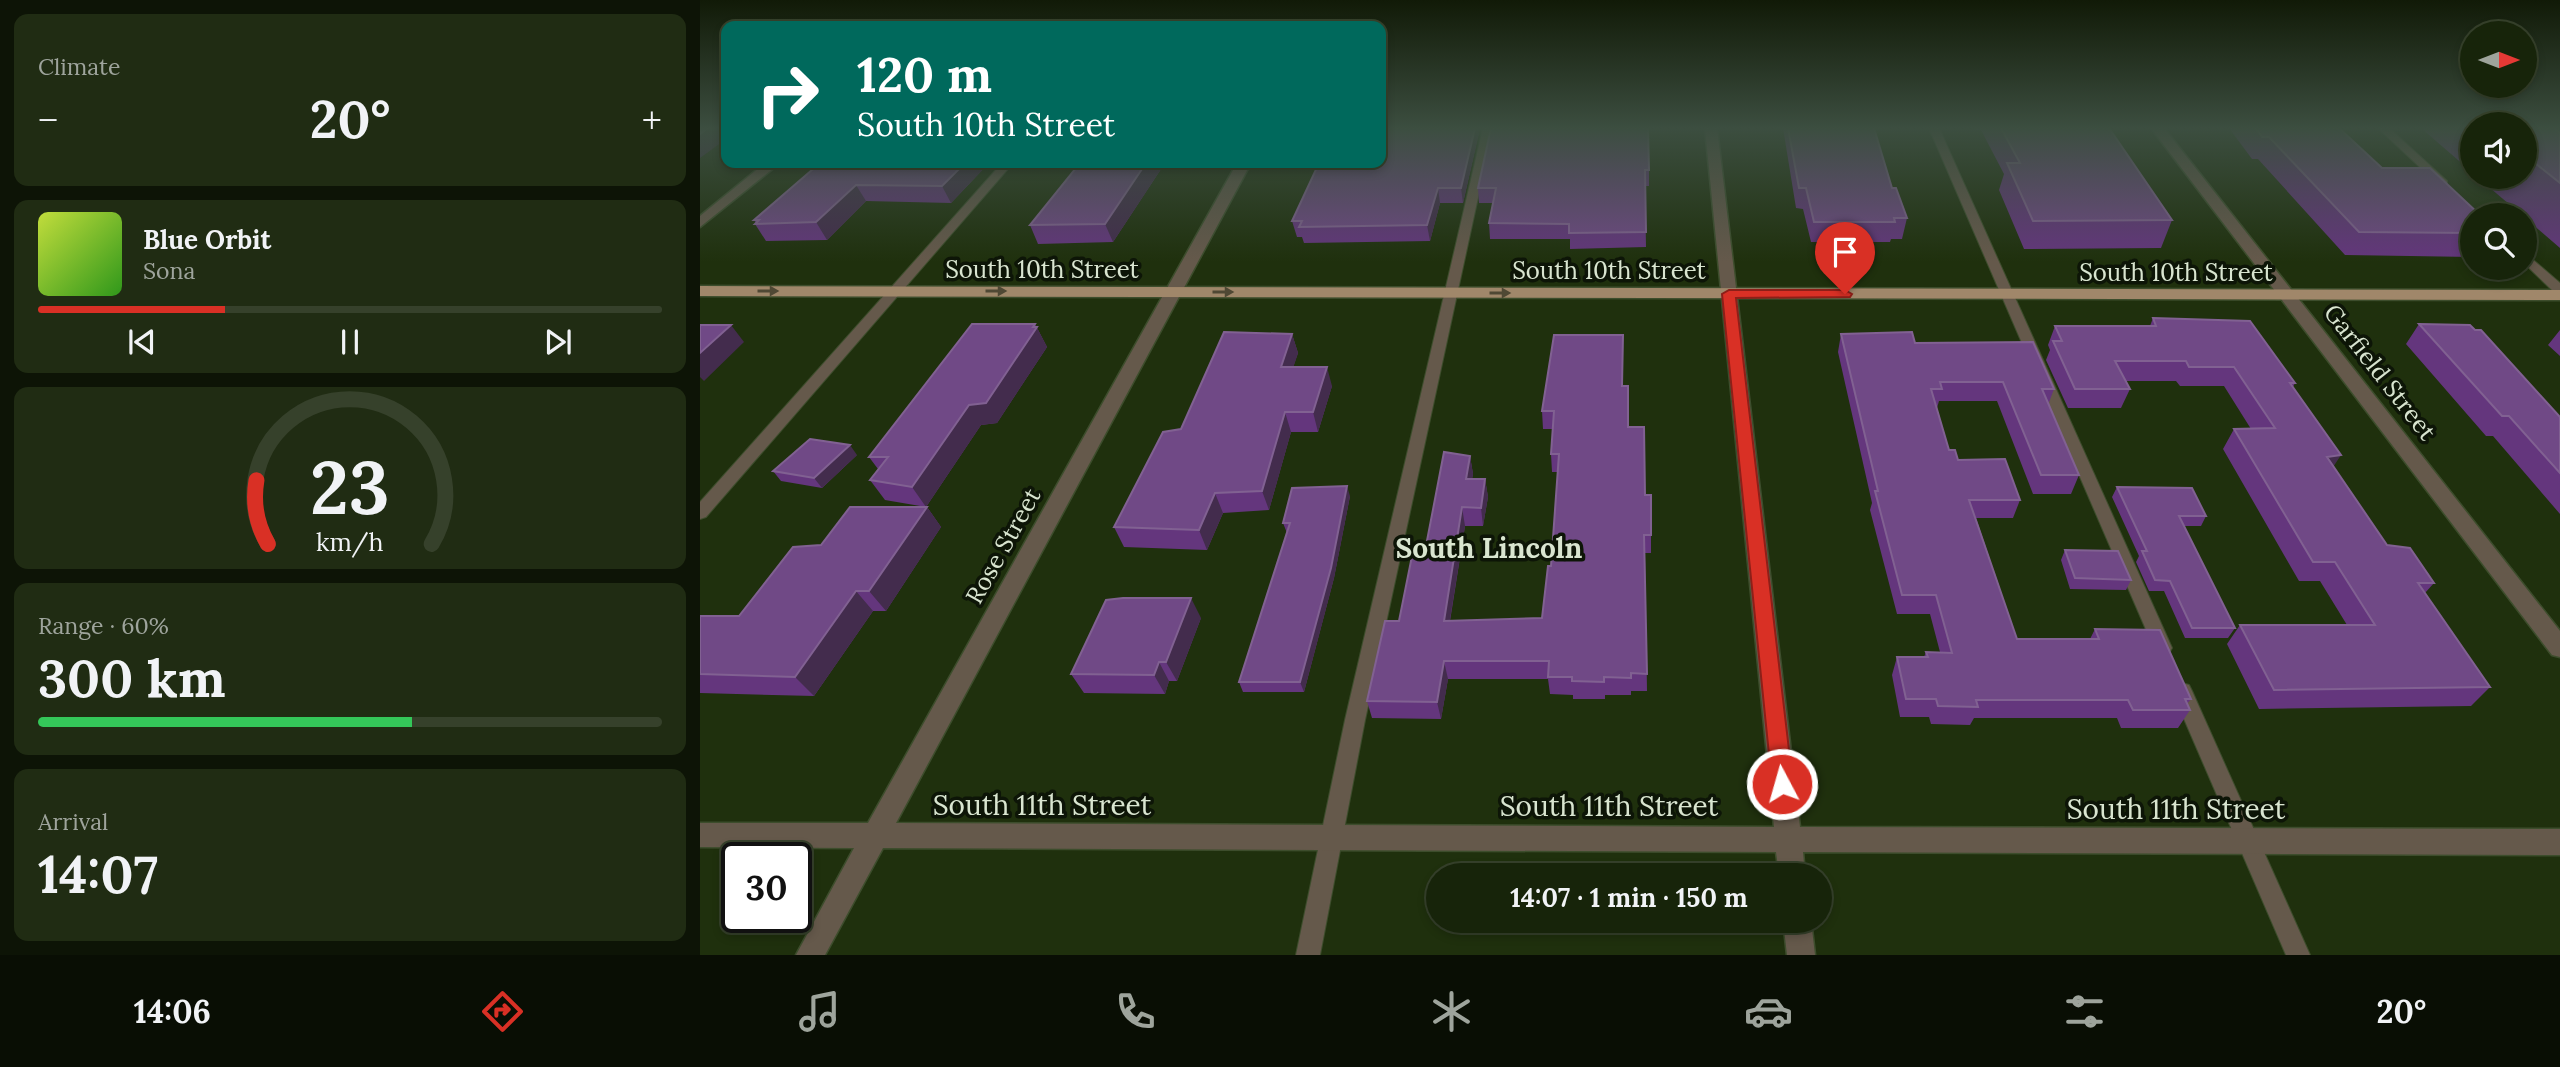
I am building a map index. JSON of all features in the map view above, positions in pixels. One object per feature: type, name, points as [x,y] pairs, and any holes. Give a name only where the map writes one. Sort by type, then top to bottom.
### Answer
[{"type":"main road","name":"South 10th Street","points":[[700,290],[2287,295],[2560,292]]},
{"type":"street","points":[[700,223],[761,173]]},
{"type":"street","name":"Rose Street","points":[[810,955],[1239,173]]},
{"type":"street","points":[[1716,173],[1791,863]]},
{"type":"street","name":"Garfield Street","points":[[2192,173],[2560,648]]},
{"type":"street","name":"South 11th Street","points":[[700,835],[2560,842]]},
{"type":"street","points":[[1798,933],[1801,955]]},
{"type":"lane","points":[[700,513],[1000,173]]},
{"type":"lane","points":[[1308,955],[1334,837],[1355,720],[1478,173]]},
{"type":"lane","points":[[1954,173],[2298,955]]},
{"type":"lane","points":[[2432,173],[2450,189]]},
{"type":"lane","points":[[2537,269],[2560,292]]},
{"type":"building","points":[[809,173],[955,173],[942,186],[856,185],[816,222],[755,224],[759,220],[754,220]]},
{"type":"building","points":[[1072,173],[1140,173],[1105,224],[1030,225]]},
{"type":"building","points":[[1315,173],[1465,173],[1461,188],[1438,188],[1427,225],[1299,227],[1302,221],[1292,221]]},
{"type":"building","points":[[1481,173],[1645,173],[1646,232],[1569,233],[1569,224],[1489,223],[1496,188],[1478,188]]},
{"type":"building","points":[[1796,173],[1887,173],[1907,218],[1894,218],[1895,222],[1814,222],[1806,188],[1799,188]]},
{"type":"building","points":[[2011,173],[2140,173],[2172,220],[2033,221]]},
{"type":"building","points":[[2303,173],[2435,173],[2467,203],[2460,203],[2460,233],[2359,232]]},
{"type":"building","points":[[2547,173],[2560,173],[2560,183]]},
{"type":"building","points":[[2153,318],[2250,321],[2295,383],[2290,383],[2341,455],[2327,457],[2387,545],[2410,548],[2434,583],[2418,583],[2490,687],[2274,690],[2240,625],[2375,625],[2335,562],[2313,562],[2234,429],[2275,428],[2234,367],[2189,367],[2186,361],[2115,361],[2130,389],[2075,389],[2053,341],[2062,341],[2055,326],[2156,326]]},
{"type":"building","points":[[972,324],[1035,324],[1033,327],[1037,327],[986,403],[969,405],[912,487],[870,480],[888,457],[869,457]]},
{"type":"building","points":[[2419,324],[2470,325],[2475,330],[2481,330],[2560,417],[2560,473],[2509,416],[2502,416]]},
{"type":"building","points":[[700,325],[731,325],[700,353]]},
{"type":"building","points":[[1224,332],[1292,334],[1281,367],[1327,367],[1313,412],[1285,412],[1262,491],[1215,493],[1199,530],[1114,527],[1163,432],[1181,429]]},
{"type":"building","points":[[1912,332],[1915,343],[2033,342],[2054,389],[2042,389],[2079,475],[2041,475],[2003,382],[1940,382],[1942,389],[1931,389],[1949,450],[1955,450],[1958,460],[2005,459],[2020,500],[1969,500],[2017,639],[2099,639],[2095,629],[2160,630],[2191,699],[2185,699],[2190,710],[2133,710],[2128,700],[1976,700],[1978,707],[1938,706],[1936,699],[1906,699],[1897,657],[1928,657],[1926,652],[1952,653],[1936,595],[1902,595],[1875,491],[1878,491],[1841,334]]},
{"type":"building","points":[[1554,335],[1623,335],[1622,386],[1628,386],[1628,427],[1644,427],[1645,495],[1651,495],[1651,535],[1644,535],[1647,674],[1631,673],[1631,678],[1604,677],[1604,682],[1572,681],[1572,677],[1548,677],[1549,661],[1444,661],[1437,702],[1367,701],[1385,621],[1399,621],[1414,546],[1426,546],[1444,452],[1470,456],[1466,479],[1485,479],[1481,508],[1462,507],[1444,621],[1542,618],[1548,566],[1551,566],[1559,454],[1551,454],[1554,411],[1542,411]]},
{"type":"building","points":[[810,439],[850,445],[814,478],[773,471]]},
{"type":"building","points":[[1347,486],[1331,568],[1300,682],[1239,682],[1290,523],[1283,523],[1292,488]]},
{"type":"building","points":[[2117,487],[2192,488],[2206,516],[2179,516],[2235,628],[2192,628],[2170,581],[2155,580],[2142,551],[2147,551]]},
{"type":"building","points":[[850,507],[927,507],[869,591],[856,591],[795,677],[700,674],[700,616],[739,616],[793,547],[821,545]]},
{"type":"building","points":[[2065,550],[2118,551],[2131,580],[2075,578]]},
{"type":"building","points":[[1191,598],[1166,662],[1159,662],[1154,675],[1071,674],[1106,600]]},
{"type":"district","name":"South Lincoln","points":[[1489,548]]},
{"type":"route","points":[[1782,784],[1729,294],[1845,294]]}]
